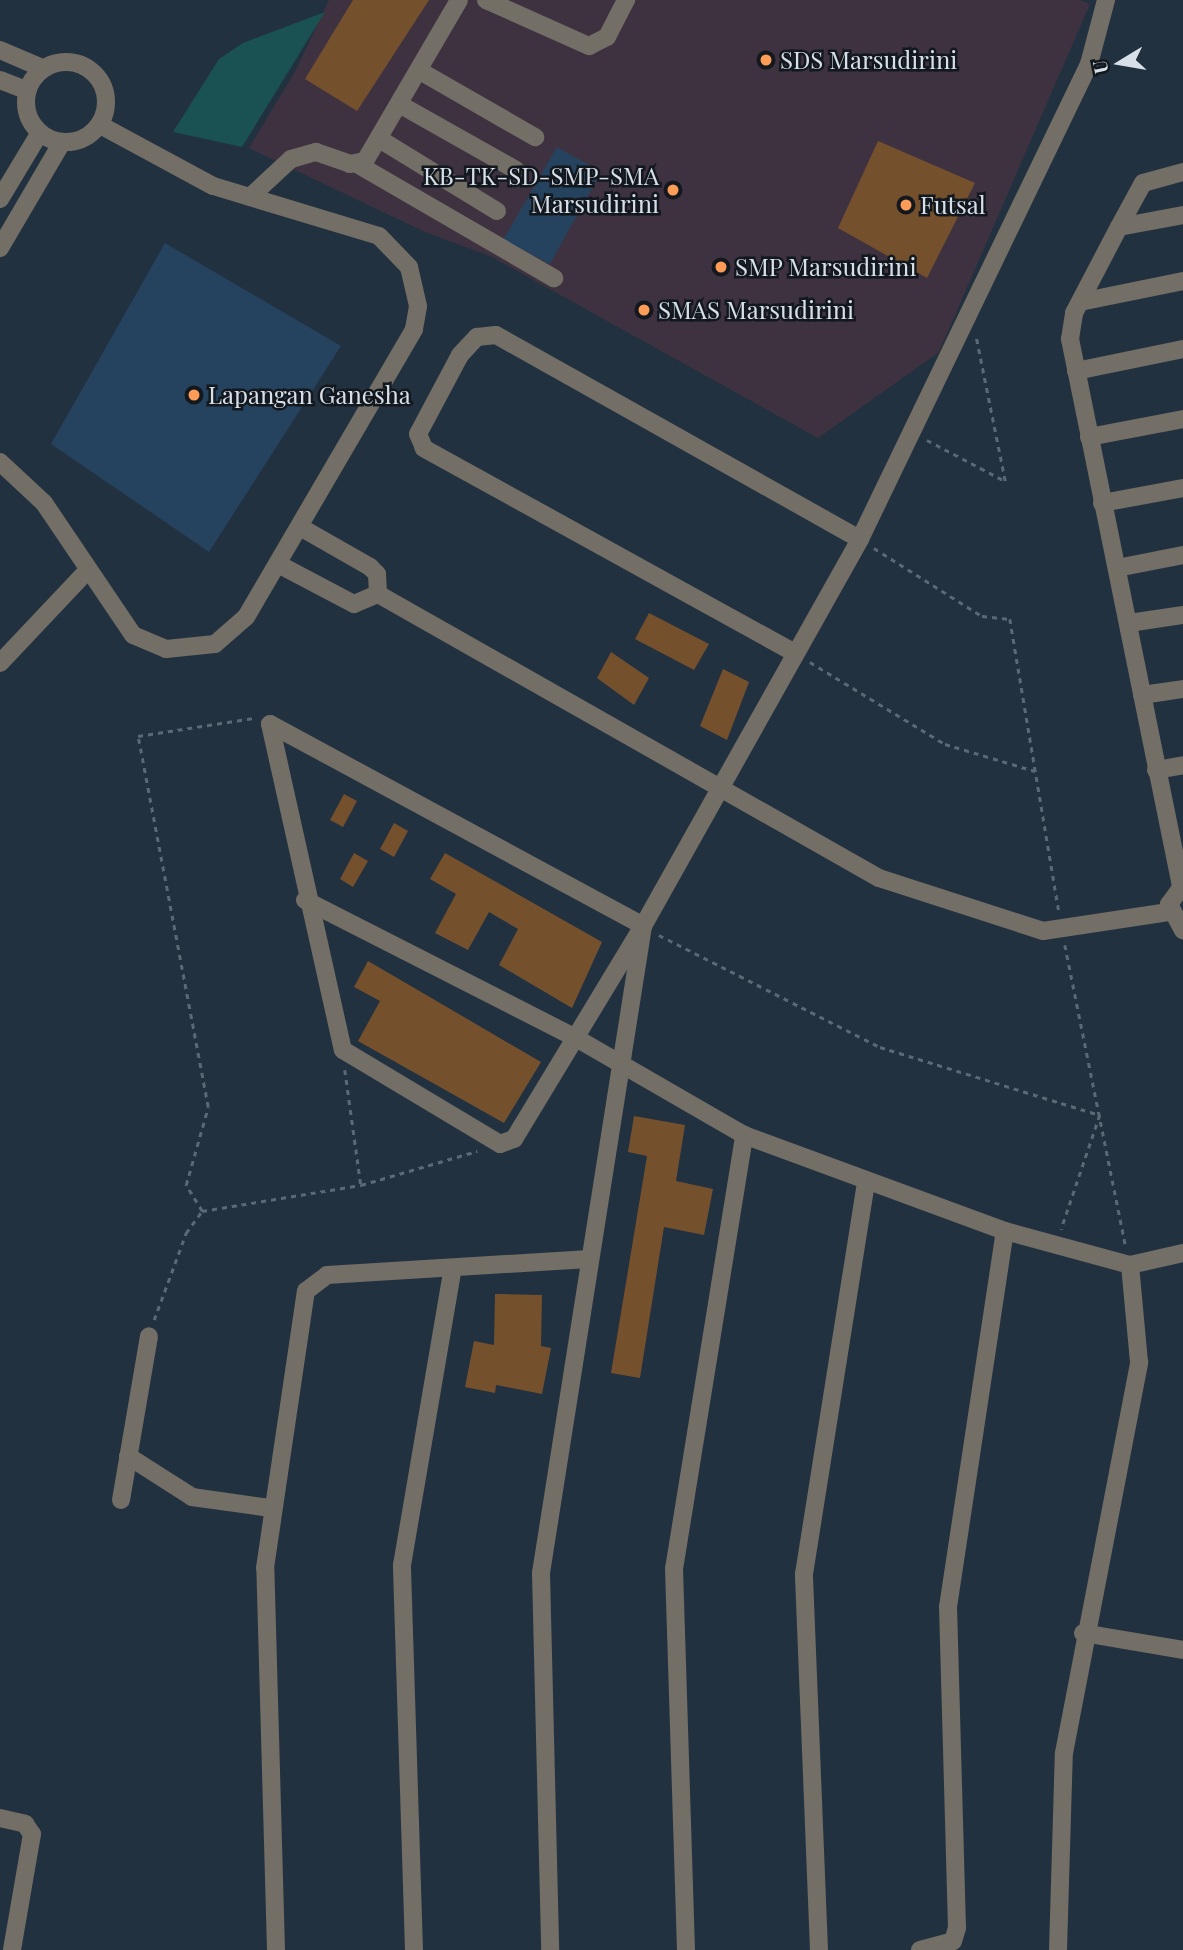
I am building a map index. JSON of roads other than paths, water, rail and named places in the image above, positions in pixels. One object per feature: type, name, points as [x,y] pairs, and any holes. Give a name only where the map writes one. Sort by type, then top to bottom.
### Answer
[{"type":"street","points":[[357,164],[381,140],[459,0]]},
{"type":"street","points":[[486,0],[589,46],[607,37],[626,0]]},
{"type":"street","points":[[643,926],[270,724],[305,900],[343,1050],[500,1144],[513,1139],[643,926],[793,652],[860,538],[1089,64],[1106,0]]},
{"type":"street","points":[[0,50],[41,68]]},
{"type":"street","points":[[63,61],[85,66],[101,82],[107,103],[100,125],[83,140],[61,144],[39,134],[26,114],[26,90],[41,68],[63,61]]},
{"type":"street","points":[[420,71],[535,137]]},
{"type":"street","points":[[0,80],[26,90]]},
{"type":"street","points":[[399,104],[516,170]]},
{"type":"street","points":[[0,461],[44,503],[86,572],[133,635],[166,649],[190,650],[233,633],[278,564],[406,348],[418,306],[415,284],[399,252],[379,236],[213,186],[100,125]]},
{"type":"street","points":[[0,199],[39,134]]},
{"type":"street","points":[[381,140],[497,211]]},
{"type":"street","points":[[0,248],[61,144]]},
{"type":"street","points":[[250,197],[291,159],[316,152],[357,164],[554,278]]},
{"type":"street","points":[[1169,912],[1182,885],[1179,860],[1156,770],[1129,623],[1070,339],[1080,302],[1146,181],[1183,172]]},
{"type":"street","points":[[1119,227],[1183,215]]},
{"type":"street","points":[[1080,302],[1183,281]]},
{"type":"street","points":[[793,652],[424,448],[418,434],[460,355],[477,337],[496,335],[860,538]]},
{"type":"street","points":[[1076,371],[1183,349]]},
{"type":"street","points":[[1089,437],[1183,419]]},
{"type":"street","points":[[1102,503],[1183,488]]},
{"type":"street","points":[[300,527],[370,566],[377,574],[379,594]]},
{"type":"street","points":[[1117,568],[1183,555]]},
{"type":"street","points":[[278,564],[354,604],[379,594]]},
{"type":"street","points":[[0,663],[86,572]]},
{"type":"street","points":[[379,594],[719,790],[879,878],[988,918],[1062,931],[1169,912]]},
{"type":"street","points":[[1129,623],[1183,615]]},
{"type":"street","points":[[1142,695],[1183,689]]},
{"type":"street","points":[[1156,770],[1183,765]]},
{"type":"street","points":[[305,900],[576,1038],[744,1135],[1005,1231],[1130,1265],[1183,1253]]},
{"type":"street","points":[[1169,912],[1183,930]]},
{"type":"street","points":[[550,1950],[541,1573],[643,926]]},
{"type":"street","points":[[686,1950],[674,1569],[744,1135]]},
{"type":"street","points":[[819,1950],[804,1574],[866,1182]]},
{"type":"street","points":[[920,1950],[953,1941],[957,1928],[948,1607],[1005,1231]]},
{"type":"street","points":[[276,1950],[265,1568],[270,1508],[306,1290],[327,1275],[590,1259]]},
{"type":"street","points":[[1058,1950],[1061,1776],[1083,1633],[1139,1362],[1130,1265]]},
{"type":"street","points":[[414,1950],[402,1565],[453,1268]]},
{"type":"street","points":[[121,1500],[149,1336]]},
{"type":"street","points":[[128,1456],[192,1497],[270,1508]]},
{"type":"street","points":[[1083,1633],[1183,1650]]},
{"type":"street","points":[[0,1818],[25,1824],[32,1834],[12,1950]]},
{"type":"place","name":"SDS Marsudirini","points":[[766,60]]},
{"type":"place","name":"KB-TK-SD-SMP-SMA Marsudirini","points":[[673,190]]},
{"type":"place","name":"Futsal","points":[[906,205]]},
{"type":"place","name":"SMP Marsudirini","points":[[721,267]]},
{"type":"place","name":"SMAS Marsudirini","points":[[644,310]]},
{"type":"place","name":"Lapangan Ganesha","points":[[194,395]]}]
